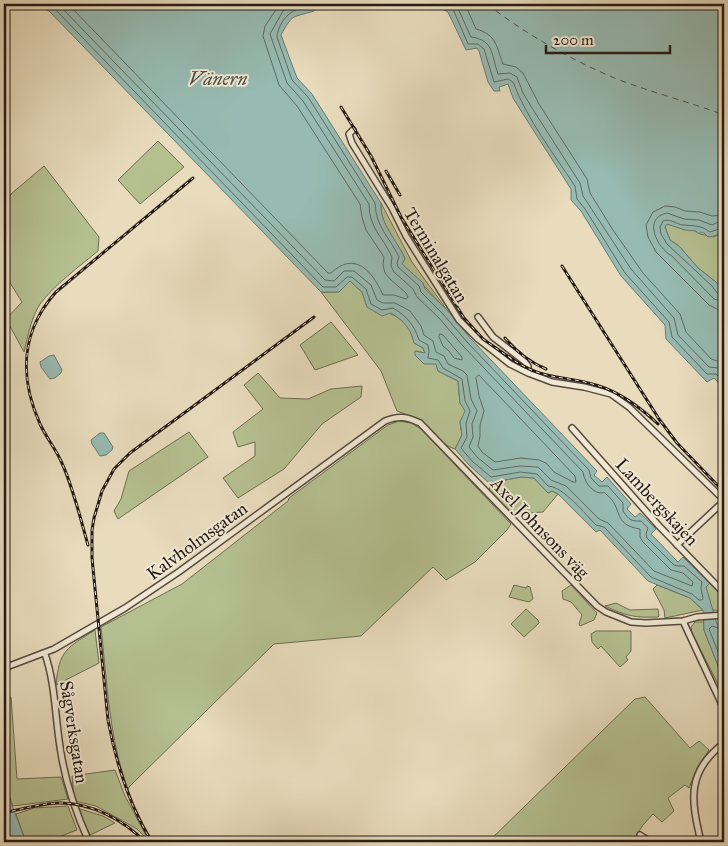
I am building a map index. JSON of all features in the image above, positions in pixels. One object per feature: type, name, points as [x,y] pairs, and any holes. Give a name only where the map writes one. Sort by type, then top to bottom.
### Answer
[{"type":"street","name":"Terminalgatan","points":[[353,130],[349,134],[352,143],[392,208],[406,236],[459,320],[477,338],[510,364],[528,373],[552,382],[611,394],[639,415],[724,501]]},
{"type":"street","points":[[478,317],[493,336],[524,361],[528,366],[528,373]]},
{"type":"street","name":"Axel Johnsons väg","points":[[395,417],[408,417],[420,424],[554,563],[597,606],[606,612],[631,622],[646,623],[724,615]]},
{"type":"street","name":"Kalvholmsgatan","points":[[4,668],[44,654],[125,608],[180,571],[385,421],[395,417]]},
{"type":"street","name":"Lambergskajen","points":[[572,428],[677,545],[724,593]]},
{"type":"street","points":[[677,545],[724,501]]},
{"type":"street","points":[[683,620],[724,709]]},
{"type":"street","name":"Sågverksgatan","points":[[44,654],[54,687],[61,754],[72,802],[88,842]]},
{"type":"street","points":[[701,842],[694,810],[694,788],[699,770],[712,752],[724,743]]},
{"type":"street","points":[[640,835],[651,842]]},
{"type":"green space","points":[[158,141],[184,167],[140,204],[118,180]]},
{"type":"green space","points":[[44,166],[99,237],[98,251],[60,283],[40,304],[32,321],[24,352],[6,319],[22,302],[4,273],[4,208],[11,194]]},
{"type":"green space","points":[[381,203],[412,262],[447,310],[401,264],[405,258],[385,224]]},
{"type":"green space","points":[[667,224],[714,237],[724,234],[724,292],[716,282],[698,268],[679,246],[670,240],[665,227]]},
{"type":"green space","points":[[350,281],[362,292],[367,307],[384,311],[403,321],[408,327],[414,343],[423,348],[425,353],[416,351],[415,355],[436,364],[438,371],[458,381],[460,403],[466,411],[460,422],[462,435],[455,449],[443,442],[424,424],[413,417],[397,411],[381,371],[321,292],[339,292]]},
{"type":"green space","points":[[331,322],[358,355],[315,370],[300,345]]},
{"type":"green space","points":[[258,373],[280,398],[308,399],[331,389],[362,386],[361,397],[322,424],[284,469],[238,498],[223,478],[255,456],[255,442],[238,447],[233,432],[263,409],[244,385]]},
{"type":"green space","points":[[399,421],[411,423],[421,429],[511,524],[507,530],[475,562],[446,580],[433,567],[361,636],[274,644],[128,790],[113,730],[101,627],[182,584],[288,501],[289,498],[388,425]]},
{"type":"green space","points":[[189,432],[208,457],[118,519],[114,511],[121,499],[129,471]]},
{"type":"green space","points":[[521,477],[534,478],[548,493],[552,491],[558,494],[543,512],[512,514],[490,492],[489,483]]},
{"type":"green space","points":[[710,583],[724,598],[724,611],[712,610],[706,587]]},
{"type":"green space","points":[[514,585],[530,587],[533,599],[529,602],[509,597]]},
{"type":"green space","points":[[571,585],[597,613],[594,620],[580,626],[582,615],[571,602],[563,599],[562,591]]},
{"type":"green space","points":[[657,585],[690,598],[703,610],[665,618],[664,610],[653,589]]},
{"type":"green space","points":[[616,603],[630,610],[658,609],[659,616],[631,616],[605,606]]},
{"type":"green space","points":[[526,609],[539,623],[524,637],[511,624]]},
{"type":"green space","points":[[695,622],[704,622],[704,630],[724,681],[724,696],[692,633],[691,627]]},
{"type":"green space","points":[[95,630],[99,663],[56,685],[59,664],[66,651]]},
{"type":"green space","points":[[596,631],[631,631],[631,651],[626,657],[628,660],[620,667],[601,646],[598,649],[592,642],[591,634]]},
{"type":"green space","points":[[11,697],[17,779],[61,777],[68,799],[13,806],[4,783],[4,698]]},
{"type":"green space","points":[[645,697],[690,748],[699,741],[709,750],[697,768],[689,788],[685,785],[668,798],[674,811],[662,822],[653,814],[632,842],[488,842],[635,699]]},
{"type":"green space","points":[[115,770],[125,796],[149,841],[137,829],[96,806],[74,801],[72,776]]},
{"type":"green space","points":[[68,806],[77,830],[56,838],[55,842],[26,842],[16,814],[34,808]]},
{"type":"green space","points":[[77,808],[103,816],[115,823],[90,835]]},
{"type":"water","name":"Vänern","points":[[37,4],[336,4],[315,7],[314,11],[294,17],[281,35],[297,78],[312,94],[381,203],[383,218],[405,259],[402,264],[423,283],[425,289],[447,310],[471,339],[597,471],[594,475],[602,482],[607,477],[631,504],[627,509],[635,517],[640,513],[656,529],[651,534],[678,562],[683,557],[710,583],[706,587],[717,624],[724,626],[724,681],[704,630],[703,610],[690,598],[648,581],[600,530],[596,532],[558,494],[552,491],[548,493],[534,478],[521,477],[489,483],[469,465],[455,449],[462,435],[460,422],[465,411],[460,403],[458,381],[438,371],[436,364],[424,364],[415,355],[415,351],[425,353],[423,348],[414,343],[409,329],[403,322],[391,313],[382,316],[367,307],[362,292],[350,281],[339,292],[321,292],[49,11]]},
{"type":"water","points":[[432,4],[724,4],[724,234],[708,237],[704,233],[697,233],[696,231],[685,230],[667,224],[665,227],[670,240],[679,246],[698,268],[716,282],[724,292],[724,389],[714,378],[707,382],[666,339],[665,325],[621,276],[581,211],[571,200],[571,189],[513,98],[508,84],[499,87],[500,91],[494,91],[488,82],[477,48],[466,50],[448,12]]},
{"type":"water","points":[[54,355],[62,370],[55,378],[50,379],[41,367],[40,362]]},
{"type":"water","points":[[100,433],[104,433],[113,447],[106,455],[100,456],[91,440]]},
{"type":"water","points":[[4,783],[5,787],[26,842],[4,842]]},
{"type":"ferry route","points":[[487,4],[531,35],[596,70],[654,92],[724,115]]},
{"type":"railway","points":[[341,107],[371,156],[401,217],[464,318],[483,339],[513,360]]},
{"type":"railway","points":[[386,171],[400,195]]},
{"type":"railway","points":[[88,545],[65,471],[59,456],[42,429],[33,406],[27,372],[27,355],[30,339],[44,307],[56,292],[193,178]]},
{"type":"railway","points":[[562,266],[659,419],[677,443],[724,492]]},
{"type":"railway","points":[[152,842],[124,783],[108,720],[92,558],[92,530],[102,491],[114,469],[130,453],[314,317]]},
{"type":"railway","points":[[505,338],[524,356],[546,369]]},
{"type":"railway","points":[[508,356],[542,374],[586,382],[607,389],[645,412],[658,424]]},
{"type":"railway","points":[[4,813],[31,807],[70,803],[106,814],[127,826],[145,842]]}]
